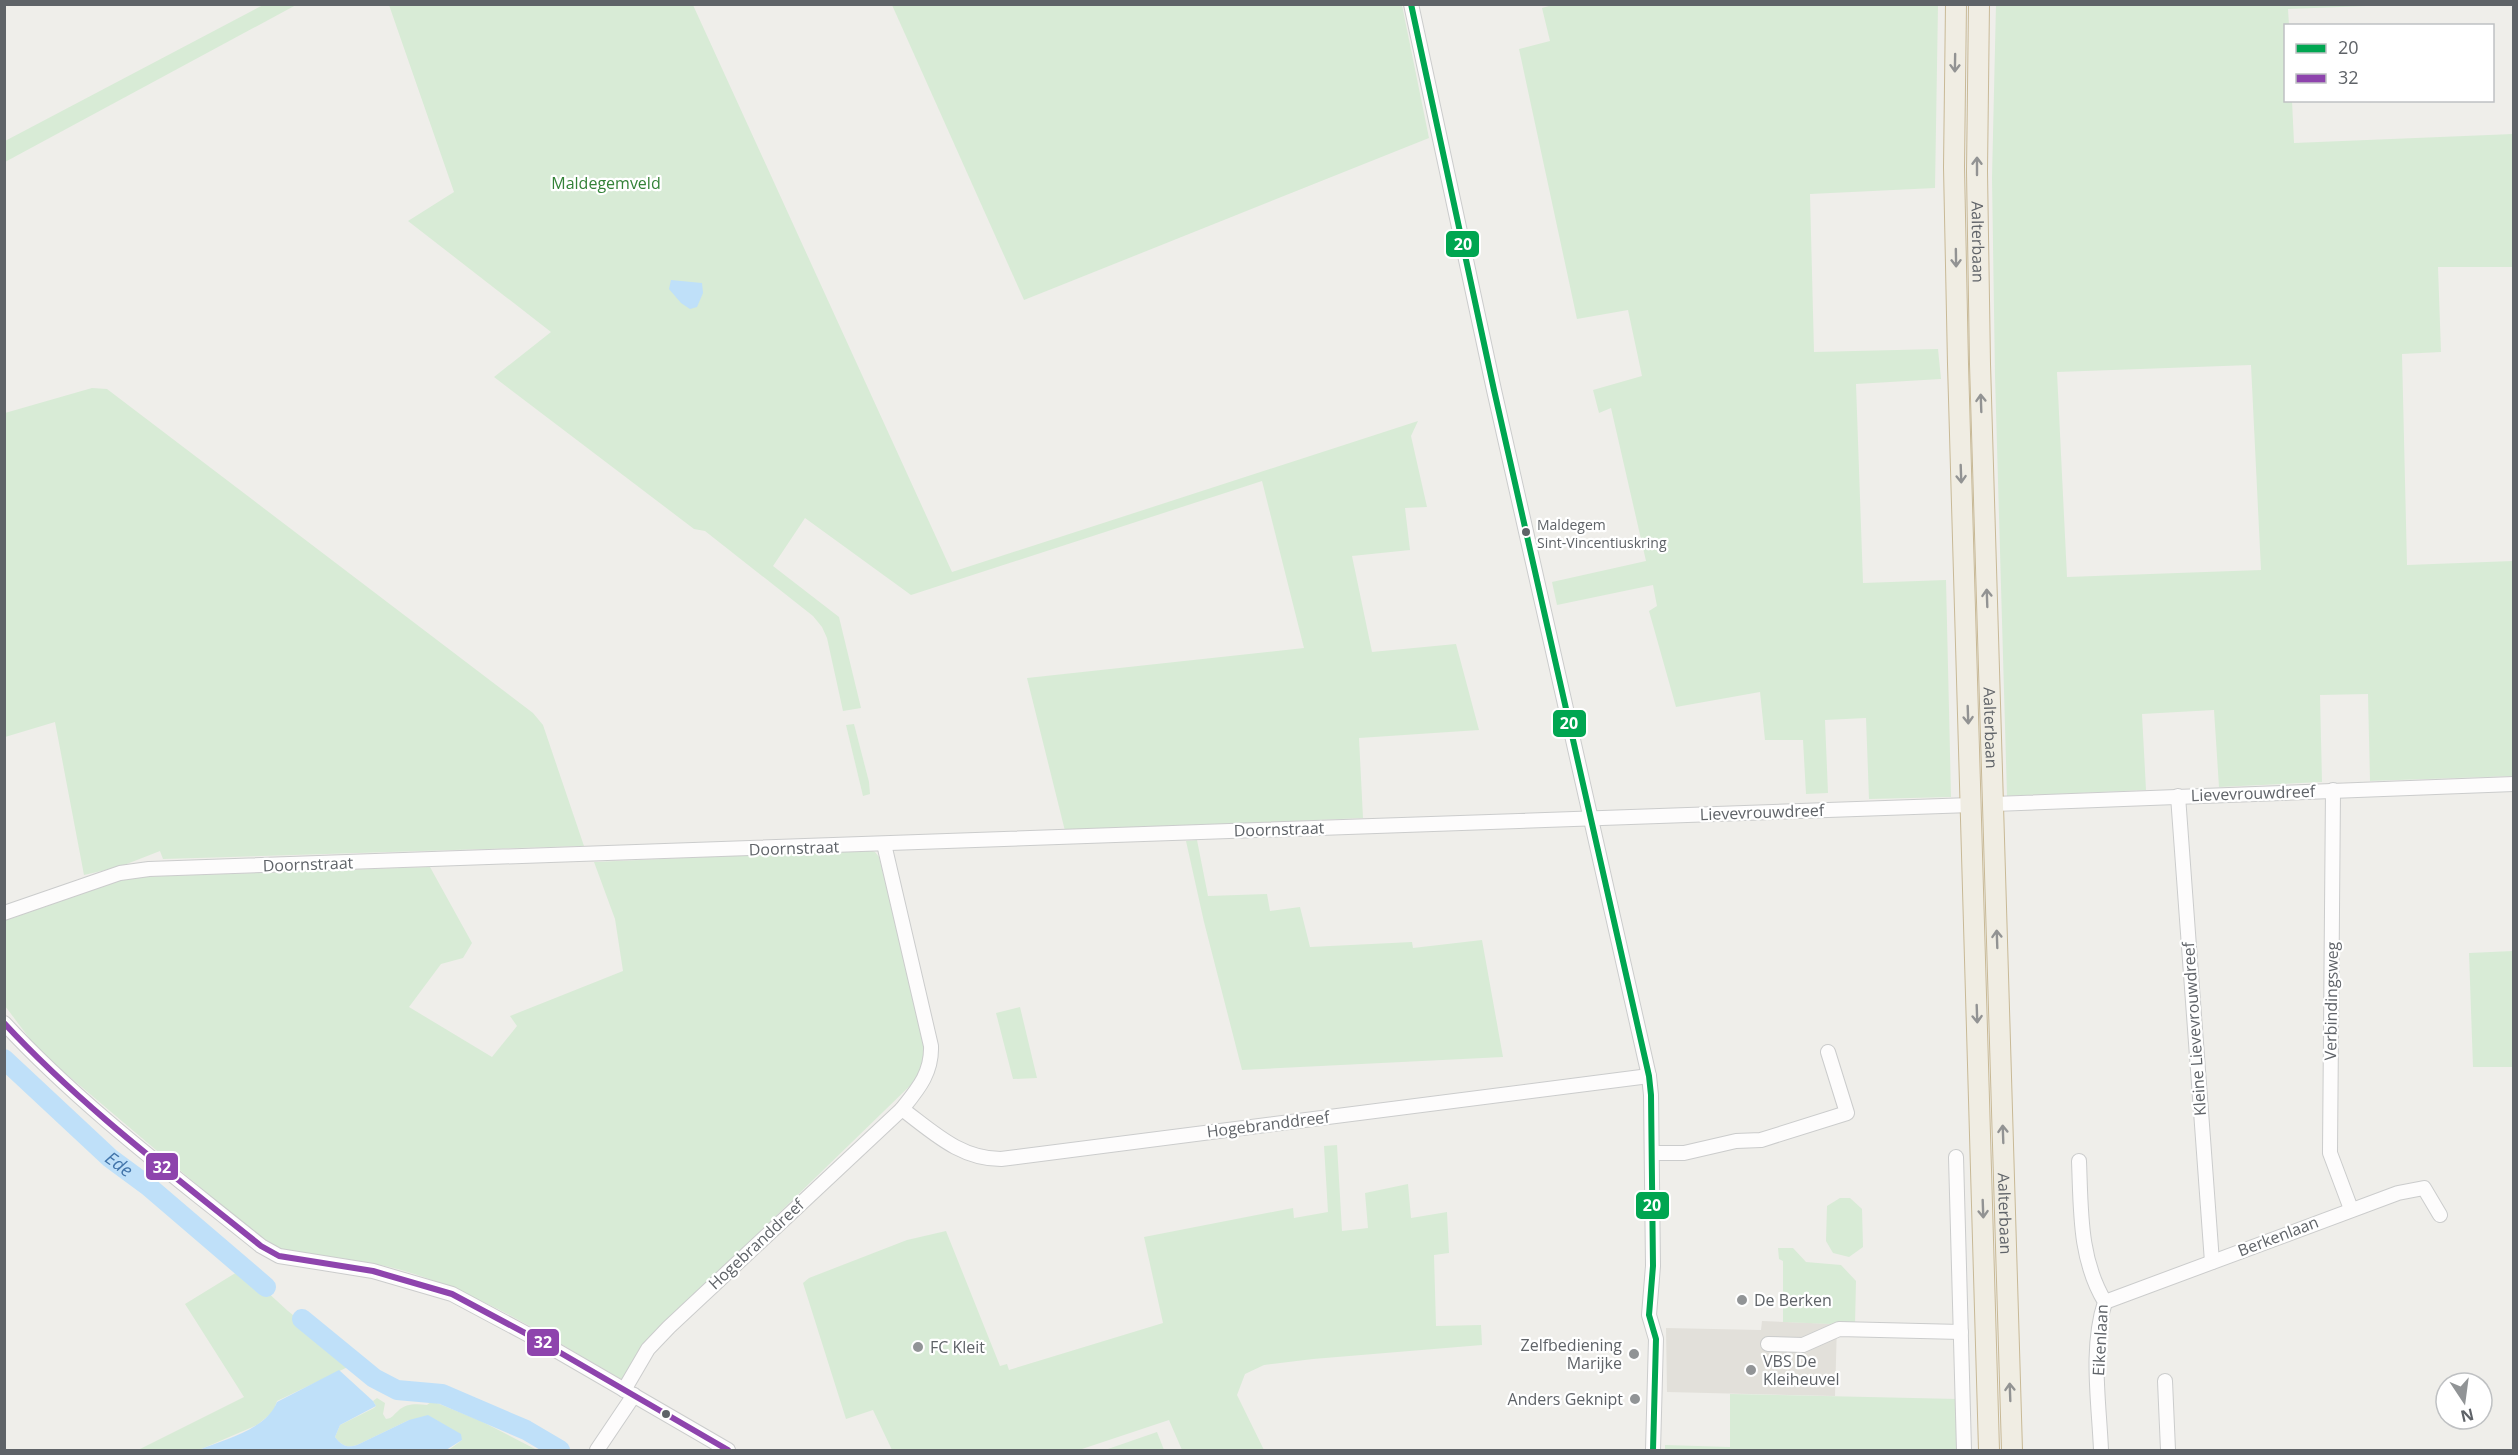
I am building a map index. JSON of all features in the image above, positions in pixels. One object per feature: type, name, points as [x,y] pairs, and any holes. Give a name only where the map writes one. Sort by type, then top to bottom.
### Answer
[{"type":"highway","name":"Aalterbaan","points":[[1956,4],[1954,167],[1957,341],[1989,1450]]},
{"type":"highway","name":"Aalterbaan","points":[[1979,4],[1977,171],[1980,341],[2012,1450]]},
{"type":"street","points":[[1411,4],[1648,1076],[1651,1095],[1653,1266],[1649,1315],[1656,1339],[1653,1450]]},
{"type":"street","name":"Lievevrouwdreef","points":[[1994,804],[2514,784]]},
{"type":"street","name":"Verbindingsweg","points":[[2333,790],[2330,1153],[2351,1209]]},
{"type":"street","name":"Kleine Lievevrouwdreef","points":[[2178,796],[2212,1262]]},
{"type":"street","name":"Lievevrouwdreef","points":[[1590,819],[1971,805]]},
{"type":"street","name":"Doornstraat","points":[[4,913],[120,873],[149,869],[1590,819]]},
{"type":"street","name":"Hogebranddreef","points":[[597,1450],[629,1393],[648,1349],[902,1109],[925,1078],[930,1067],[931,1046],[884,844]]},
{"type":"street","points":[[4,1023],[38,1059],[261,1246],[279,1256],[373,1271],[452,1294],[540,1341],[728,1450]]},
{"type":"street","points":[[1652,1153],[1684,1153],[1736,1141],[1761,1140],[1846,1113],[1828,1052]]},
{"type":"street","name":"Hogebranddreef","points":[[902,1109],[961,1151],[980,1158],[1001,1159],[1648,1076]]},
{"type":"street","points":[[1956,1157],[1964,1450]]},
{"type":"street","name":"Eikenlaan","points":[[2079,1161],[2082,1237],[2088,1264],[2105,1302],[2099,1320],[2097,1340],[2101,1450]]},
{"type":"street","name":"Berkenlaan","points":[[2105,1302],[2398,1192],[2424,1188],[2440,1215]]},
{"type":"street","points":[[1768,1344],[1803,1345],[1839,1329],[1961,1332]]},
{"type":"street","points":[[2165,1381],[2168,1450]]},
{"type":"shaded area","name":"VBS De Kleiheuvel","points":[[1762,1321],[1837,1324],[1835,1396],[1667,1392],[1666,1328],[1761,1330]]},
{"type":"green space","points":[[1556,4],[1938,5],[1935,188],[1810,194],[1814,352],[1938,349],[1941,379],[1856,384],[1863,583],[1946,580],[1951,797],[1869,799],[1866,718],[1825,720],[1828,793],[1806,794],[1803,740],[1765,740],[1760,692],[1676,707],[1649,611],[1657,606],[1653,585],[1557,605],[1552,582],[1646,561],[1611,408],[1599,413],[1593,390],[1642,376],[1628,310],[1577,319],[1519,49],[1550,41],[1542,8]]},
{"type":"green space","points":[[1996,4],[2392,5],[2288,9],[2289,24],[2284,24],[2284,102],[2292,102],[2294,143],[2513,134],[2513,267],[2438,267],[2441,352],[2402,354],[2407,565],[2513,561],[2513,776],[2370,781],[2368,694],[2320,695],[2322,782],[2219,787],[2214,710],[2142,714],[2146,790],[2007,796],[1995,376],[1992,178]],"holes":[[[2251,365],[2261,570],[2067,577],[2057,372]]]},
{"type":"green space","points":[[263,5],[296,5],[5,162],[5,141]]},
{"type":"green space","name":"Maldegemveld","points":[[389,5],[693,5],[952,572],[1418,421],[1411,436],[1427,507],[1405,508],[1410,550],[1352,556],[1372,652],[1456,644],[1479,730],[1359,738],[1363,818],[1065,831],[1027,678],[1304,648],[1262,481],[911,595],[805,518],[773,566],[839,617],[861,708],[843,711],[827,638],[813,616],[705,531],[694,529],[494,377],[551,332],[408,221],[454,192]]},
{"type":"green space","points":[[892,5],[1402,5],[1429,138],[1024,300]]},
{"type":"green space","points":[[92,388],[107,389],[533,713],[543,725],[584,846],[163,859],[160,851],[119,867],[84,875],[55,722],[5,737],[5,413]]},
{"type":"green space","points":[[854,724],[869,782],[870,794],[863,796],[846,725]]},
{"type":"green space","points":[[1197,840],[1208,896],[1267,894],[1270,911],[1300,907],[1310,947],[1412,942],[1413,948],[1482,940],[1503,1057],[1242,1070],[1186,841]]},
{"type":"green space","points":[[868,850],[875,852],[879,857],[924,1041],[925,1060],[918,1078],[642,1346],[623,1380],[515,1318],[431,1279],[372,1263],[282,1250],[254,1233],[58,1067],[36,1047],[5,1006],[4,921],[122,880],[136,877],[430,867],[472,943],[463,958],[441,964],[409,1007],[492,1057],[517,1026],[510,1016],[623,971],[615,919],[594,862]]},
{"type":"green space","points":[[2513,951],[2513,1067],[2473,1067],[2469,953]]},
{"type":"green space","points":[[1020,1007],[1037,1078],[1013,1079],[996,1013]]},
{"type":"green space","points":[[1337,1145],[1342,1231],[1368,1228],[1365,1193],[1408,1184],[1411,1218],[1447,1212],[1449,1253],[1434,1255],[1436,1326],[1481,1325],[1482,1345],[1313,1359],[1264,1365],[1245,1374],[1237,1395],[1264,1450],[1182,1450],[1169,1420],[1079,1450],[892,1450],[873,1410],[846,1419],[803,1283],[809,1278],[907,1240],[946,1231],[1000,1366],[1007,1364],[1009,1370],[1163,1323],[1144,1237],[1293,1208],[1294,1218],[1328,1212],[1324,1146]]},
{"type":"green space","points":[[1840,1198],[1850,1198],[1862,1209],[1863,1247],[1849,1257],[1833,1253],[1826,1241],[1827,1206]]},
{"type":"green space","points":[[1778,1248],[1793,1248],[1806,1262],[1841,1265],[1856,1281],[1855,1325],[1783,1322],[1783,1261],[1779,1259]]},
{"type":"green space","points":[[242,1269],[288,1311],[354,1364],[277,1401],[273,1412],[257,1425],[199,1450],[138,1450],[244,1397],[185,1304]]},
{"type":"green space","points":[[1730,1394],[1958,1399],[1961,1450],[1665,1450],[1665,1445],[1730,1447]]},
{"type":"green space","points":[[377,1398],[385,1403],[383,1414],[386,1419],[408,1405],[427,1405],[432,1401],[481,1421],[537,1450],[452,1450],[450,1449],[462,1440],[409,1420],[357,1445],[345,1446],[335,1437],[340,1425],[374,1408],[376,1406],[373,1401]]},
{"type":"green space","points":[[1157,1432],[1164,1450],[1105,1450]]},
{"type":"water","points":[[671,280],[702,283],[703,293],[697,307],[690,309],[681,303],[669,289]]},
{"type":"water","points":[[339,1370],[376,1406],[340,1425],[335,1437],[342,1444],[357,1445],[409,1420],[428,1415],[461,1434],[462,1440],[446,1450],[199,1450],[254,1427],[272,1412],[277,1402]]},
{"type":"waterway","name":"Ede","points":[[4,1059],[110,1158],[148,1186],[266,1287]]},
{"type":"waterway","name":"Ede","points":[[302,1319],[374,1378],[397,1390],[442,1394],[526,1430],[560,1450]]},
{"type":"transit line","name":"20","points":[[1411,4],[1494,390],[1649,1076],[1653,1266],[1649,1315],[1656,1339],[1653,1450]]},
{"type":"transit line","name":"32","points":[[4,1023],[64,1083],[96,1111],[261,1246],[279,1256],[373,1271],[452,1294],[540,1341],[728,1450]]},
{"type":"place","name":"Maldegem Sint-Vincentiuskring","points":[[1526,532]]},
{"type":"place","name":"De Berken","points":[[1742,1300]]},
{"type":"place","name":"FC Kleit","points":[[918,1347]]},
{"type":"place","name":"Zelfbediening Marijke","points":[[1634,1354]]},
{"type":"place","name":"VBS De Kleiheuvel","points":[[1751,1370]]},
{"type":"place","name":"Anders Geknipt","points":[[1635,1399]]}]
